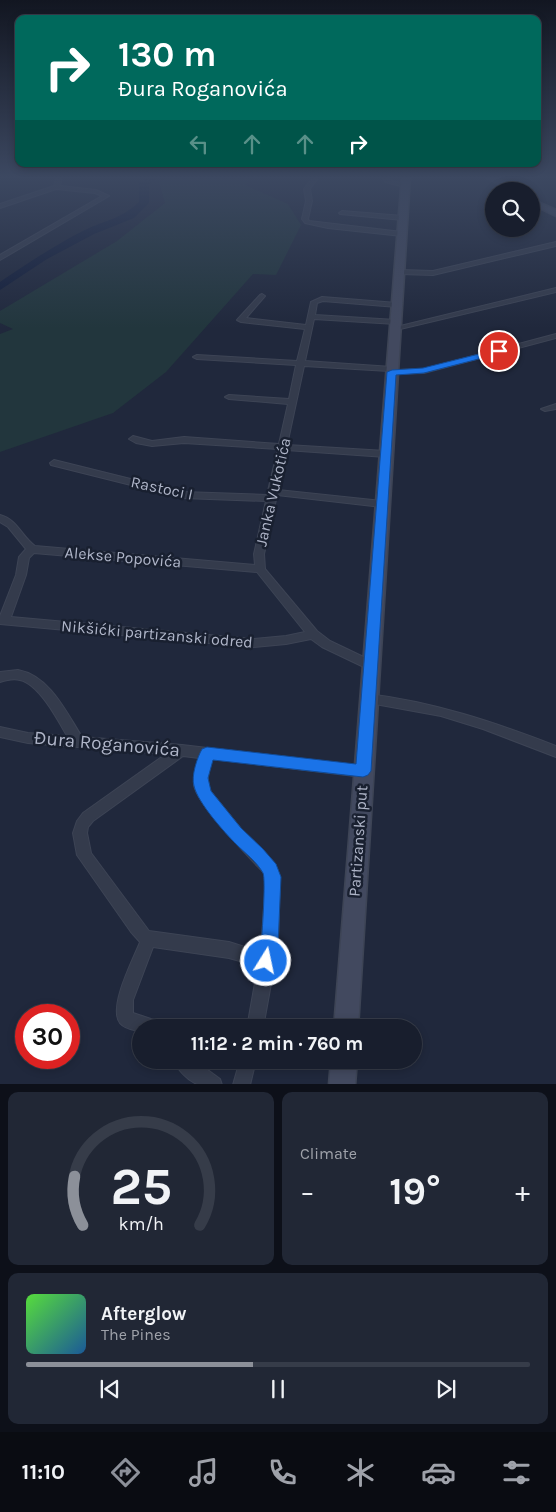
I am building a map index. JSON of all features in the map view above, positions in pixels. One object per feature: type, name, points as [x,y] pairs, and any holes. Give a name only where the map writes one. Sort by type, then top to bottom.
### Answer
[{"type":"street","points":[[0,258],[54,227]]},
{"type":"street","name":"Partizanski put","points":[[347,1019],[402,227]]},
{"type":"street","points":[[400,272],[433,273],[556,244]]},
{"type":"street","points":[[311,317],[396,325],[556,290]]},
{"type":"street","points":[[262,296],[241,320],[308,327]]},
{"type":"street","name":"Janka Vukotića","points":[[370,665],[326,644],[313,634],[260,569],[259,554],[314,302],[317,300],[397,305]]},
{"type":"street","points":[[197,356],[301,362],[392,371],[424,371],[556,336]]},
{"type":"street","points":[[229,397],[293,402]]},
{"type":"street","points":[[545,409],[556,406]]},
{"type":"street","points":[[133,439],[138,442],[152,443],[184,440],[386,454]]},
{"type":"street","name":"Rastoci I","points":[[54,463],[183,495],[273,495],[382,504]]},
{"type":"street","points":[[0,518],[12,523],[24,544],[32,549],[24,557],[21,575],[2,620]]},
{"type":"street","name":"Alekse Popovića","points":[[32,549],[260,569]]},
{"type":"street","name":"Nikšićki partizanski odred","points":[[2,620],[253,644],[313,634]]},
{"type":"street","points":[[0,677],[18,674],[33,680],[43,690],[78,742]]},
{"type":"street","points":[[368,699],[435,709],[472,719],[556,752]]},
{"type":"street","name":"Đura Roganovića","points":[[0,732],[28,738],[182,750],[363,771]]},
{"type":"street","points":[[182,750],[88,817],[82,825],[80,834],[84,856],[145,937],[229,950],[266,961]]},
{"type":"street","points":[[207,753],[201,778],[201,786],[206,796],[236,833],[258,854],[270,869],[273,877],[270,945],[256,1019]]},
{"type":"street","points":[[132,1021],[125,1016],[125,1000],[149,938]]},
{"type":"street","points":[[191,1069],[214,1084]]},
{"type":"street","points":[[241,1084],[245,1069]]},
{"type":"street","points":[[342,1084],[343,1069]]},
{"type":"shaded area","points":[[135,227],[300,227],[276,275],[253,274],[166,372],[113,413],[0,452],[0,334],[13,329],[0,323],[0,311],[117,241]]},
{"type":"waterway","points":[[0,287],[43,257],[104,227]]},
{"type":"route","points":[[266,961],[270,945],[270,910],[273,877],[270,869],[258,854],[236,833],[206,796],[201,786],[201,778],[207,753],[363,771],[392,372],[424,371],[499,351]]}]
